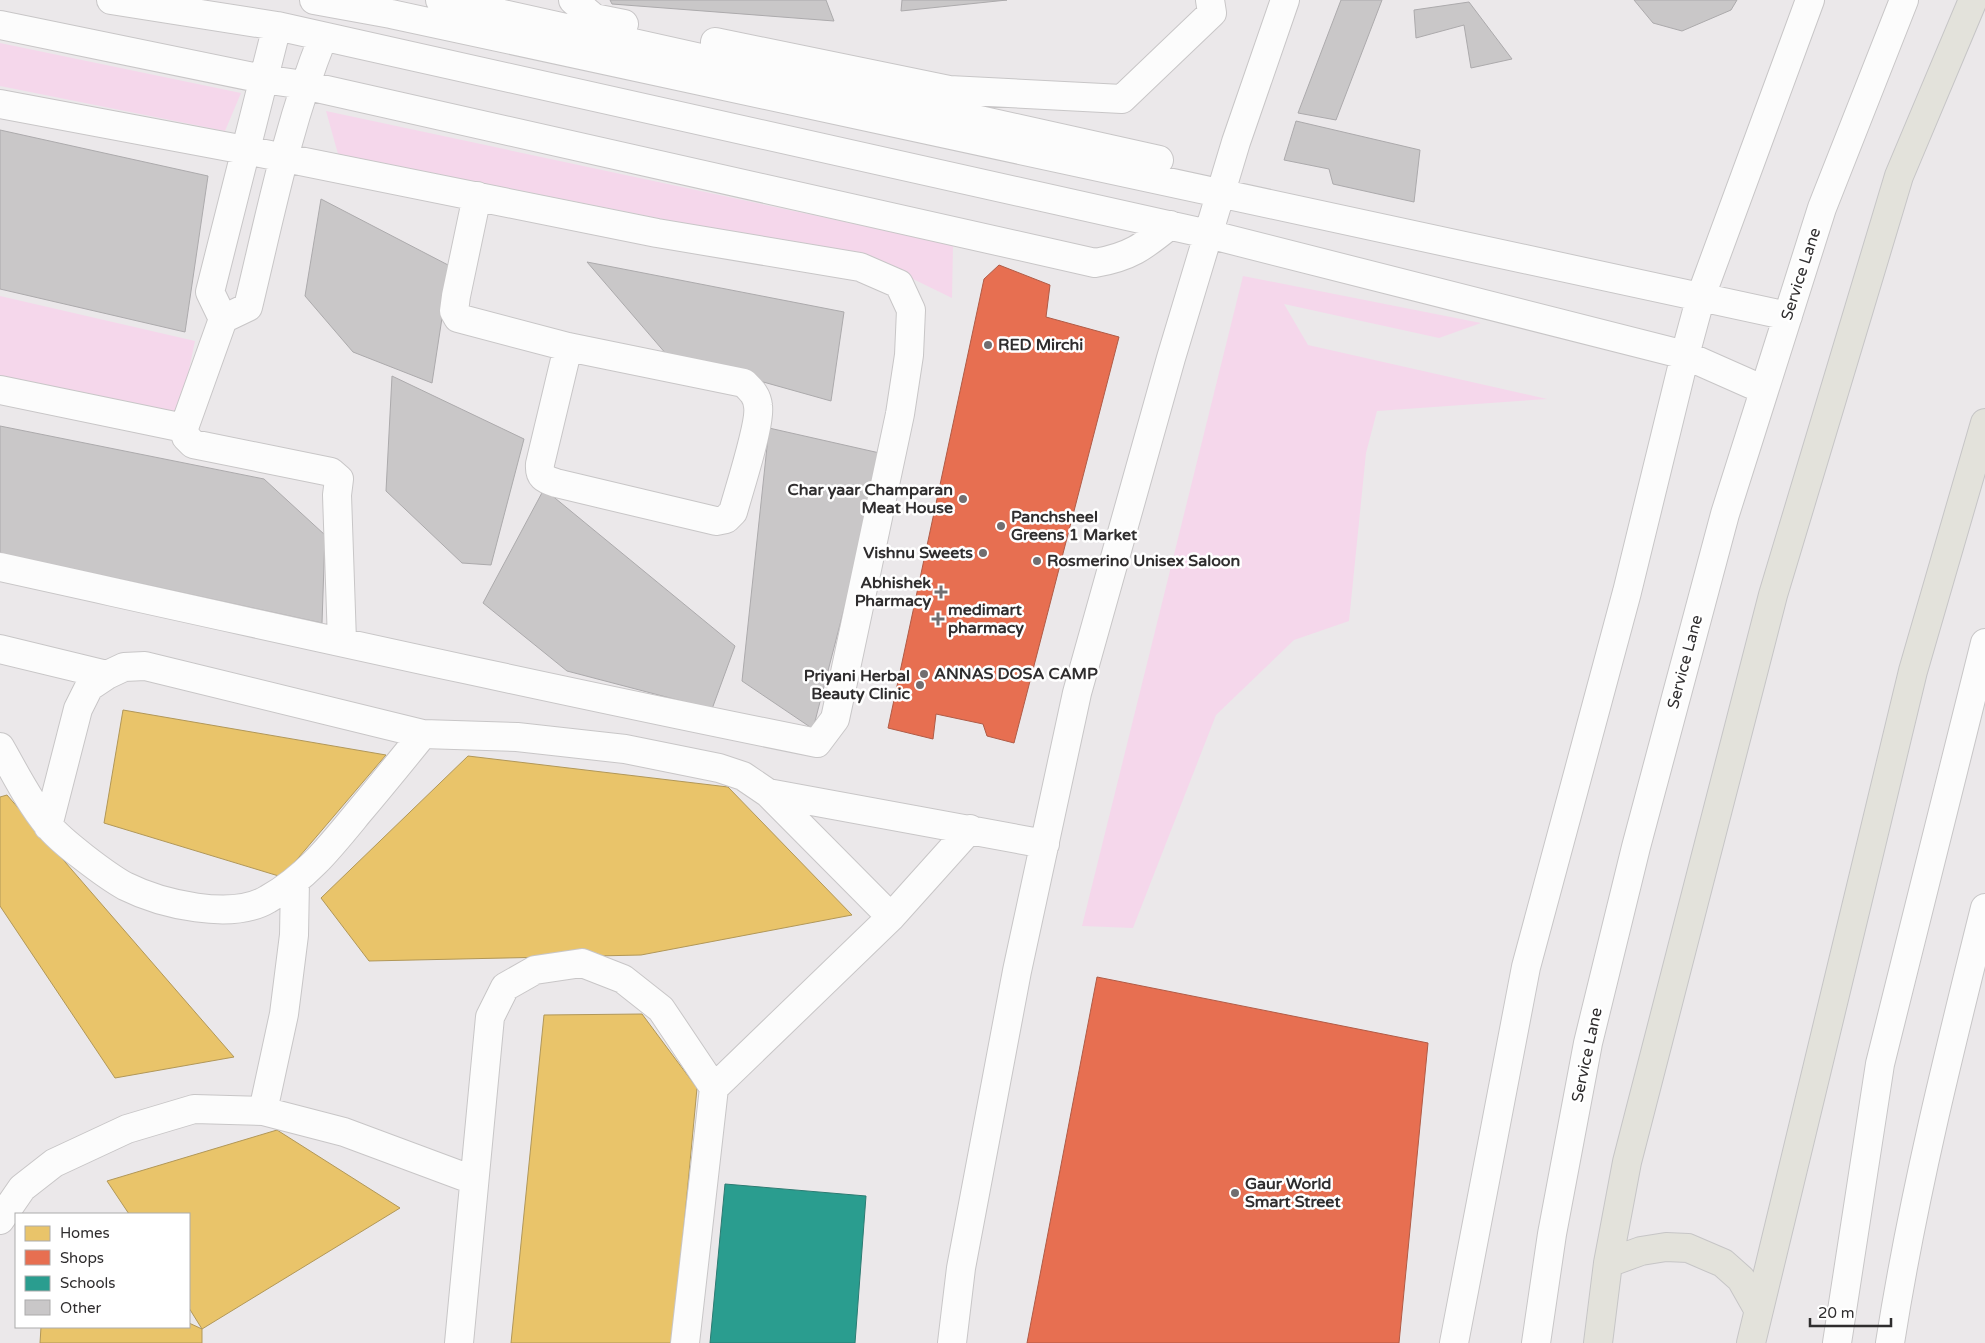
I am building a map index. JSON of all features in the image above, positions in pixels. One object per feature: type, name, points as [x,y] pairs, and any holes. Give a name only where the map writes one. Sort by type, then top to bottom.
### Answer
[{"type":"main road","points":[[1598,1343],[1608,1263],[1627,1162],[1773,595],[1899,176],[1973,0]]},
{"type":"main road","points":[[1751,1343],[1914,670],[1985,423]]},
{"type":"main road","points":[[1608,1263],[1641,1251],[1666,1247],[1688,1248],[1723,1263],[1741,1279],[1758,1309]]},
{"type":"street","points":[[111,0],[146,3],[277,26],[1170,225],[1685,355],[1764,390]]},
{"type":"street","points":[[314,0],[401,16],[1223,184]]},
{"type":"street","points":[[440,0],[1788,316]]},
{"type":"street","points":[[573,0],[594,18],[949,90],[1122,99],[1212,13],[1210,0]]},
{"type":"street","points":[[952,1343],[961,1268],[1018,971],[1077,694],[1171,358],[1208,234],[1285,0]]},
{"type":"street","points":[[1454,1343],[1526,966],[1627,592],[1685,355],[1701,296],[1810,0]]},
{"type":"street","name":"Service Lane","points":[[1536,1343],[1552,1234],[1588,1043],[1636,847],[1722,523],[1822,208],[1904,0]]},
{"type":"street","points":[[0,25],[263,79],[304,85],[1095,263],[1119,258],[1143,247],[1170,225]]},
{"type":"street","points":[[223,319],[210,292],[277,26]]},
{"type":"street","points":[[323,37],[304,85],[284,158],[248,307],[223,319],[184,428],[186,437],[193,444],[332,472],[338,479],[342,640]]},
{"type":"street","points":[[0,104],[245,150],[657,233],[860,267],[900,284],[911,310],[906,375],[900,414],[835,719],[817,743],[598,699],[342,640],[0,567]]},
{"type":"street","points":[[477,196],[456,296],[454,311],[458,318],[568,347],[744,383],[753,391],[759,408],[734,512],[726,519],[716,521],[556,483],[541,477],[539,473],[540,464],[568,347]]},
{"type":"street","points":[[0,390],[184,428]]},
{"type":"street","points":[[1837,1343],[1880,1064],[1985,643]]},
{"type":"street","points":[[0,649],[107,675]]},
{"type":"street","points":[[48,826],[78,710],[89,688],[107,675],[124,667],[145,666],[424,734],[517,737],[624,750],[719,768],[743,776],[768,793],[891,917]]},
{"type":"street","points":[[0,747],[48,826],[85,857],[125,885],[160,899],[202,908],[234,910],[266,900],[295,881],[321,858],[424,734]]},
{"type":"street","points":[[768,793],[1045,844]]},
{"type":"street","points":[[685,1343],[714,1088],[891,917],[970,829]]},
{"type":"street","points":[[263,1111],[284,1014],[294,934],[295,881]]},
{"type":"street","points":[[1890,1343],[1900,1276],[1951,1042],[1985,908]]},
{"type":"street","points":[[459,1343],[490,1017],[505,987],[536,970],[582,963],[623,978],[661,1009],[714,1088]]},
{"type":"street","points":[[0,1220],[22,1188],[54,1163],[127,1129],[194,1109],[263,1111],[344,1132],[473,1180]]},
{"type":"shaded area","points":[[0,43],[241,93],[225,131],[0,86]]},
{"type":"shaded area","points":[[326,111],[953,245],[952,298],[878,262],[338,154]]},
{"type":"shaded area","points":[[1243,276],[1481,323],[1439,338],[1284,304],[1308,345],[1547,399],[1377,411],[1366,453],[1349,621],[1294,640],[1216,715],[1133,928],[1082,926]]},
{"type":"shaded area","points":[[0,296],[195,341],[179,417],[0,382]]},
{"type":"building: Homes","points":[[123,710],[386,755],[282,877],[104,823]]},
{"type":"building: Homes","points":[[468,756],[728,787],[852,915],[641,955],[369,961],[321,898]]},
{"type":"building: Homes","points":[[7,795],[234,1057],[115,1078],[0,906],[0,797]]},
{"type":"building: Homes","points":[[642,1014],[697,1088],[673,1343],[511,1343],[544,1015]]},
{"type":"building: Homes","points":[[277,1130],[400,1208],[202,1329],[190,1310],[190,1213],[128,1213],[107,1181]]},
{"type":"building: Homes","points":[[190,1323],[202,1329],[202,1343],[40,1343],[41,1328],[190,1328]]},
{"type":"building: Shops","name":"Panchsheel Greens 1 Market","points":[[999,265],[1050,285],[1046,317],[1119,337],[1014,743],[987,736],[983,724],[936,714],[933,739],[888,728],[984,279]]},
{"type":"building: Shops","name":"Gaur World Smart Street","points":[[1097,977],[1428,1043],[1399,1343],[1027,1343]]},
{"type":"building: Schools","points":[[725,1184],[866,1196],[855,1343],[710,1343]]},
{"type":"building: Other","points":[[610,0],[826,0],[834,21],[612,4]]},
{"type":"building: Other","points":[[902,0],[1007,0],[901,11]]},
{"type":"building: Other","points":[[1341,0],[1382,0],[1336,120],[1298,113]]},
{"type":"building: Other","points":[[1634,0],[1737,0],[1731,10],[1682,31],[1653,23]]},
{"type":"building: Other","points":[[1469,2],[1512,59],[1471,68],[1464,25],[1416,38],[1414,10]]},
{"type":"building: Other","points":[[1296,121],[1420,150],[1414,202],[1333,184],[1329,169],[1284,160]]},
{"type":"building: Other","points":[[0,130],[208,176],[185,332],[0,289]]},
{"type":"building: Other","points":[[321,199],[450,266],[432,383],[353,352],[305,296]]},
{"type":"building: Other","points":[[587,262],[844,312],[831,401],[667,355]]},
{"type":"building: Other","points":[[392,376],[524,439],[491,565],[462,563],[386,491]]},
{"type":"building: Other","points":[[0,426],[264,479],[325,535],[322,623],[0,553]]},
{"type":"building: Other","points":[[769,428],[884,454],[813,729],[742,681]]},
{"type":"building: Other","points":[[544,489],[735,646],[712,709],[567,671],[483,603]]},
{"type":"place","name":"RED Mirchi","points":[[988,345]]},
{"type":"place","name":"Char yaar Champaran Meat House","points":[[963,499]]},
{"type":"place","name":"Panchsheel Greens 1 Market","points":[[1001,526]]},
{"type":"place","name":"Vishnu Sweets","points":[[983,553]]},
{"type":"place","name":"Rosmerino Unisex Saloon","points":[[1037,561]]},
{"type":"place","name":"Abhishek Pharmacy","points":[[941,592]]},
{"type":"place","name":"medimart pharmacy","points":[[938,619]]},
{"type":"place","name":"ANNAS DOSA CAMP","points":[[924,674]]},
{"type":"place","name":"Priyani Herbal Beauty Clinic","points":[[920,685]]},
{"type":"place","name":"Gaur World Smart Street","points":[[1235,1193]]}]
